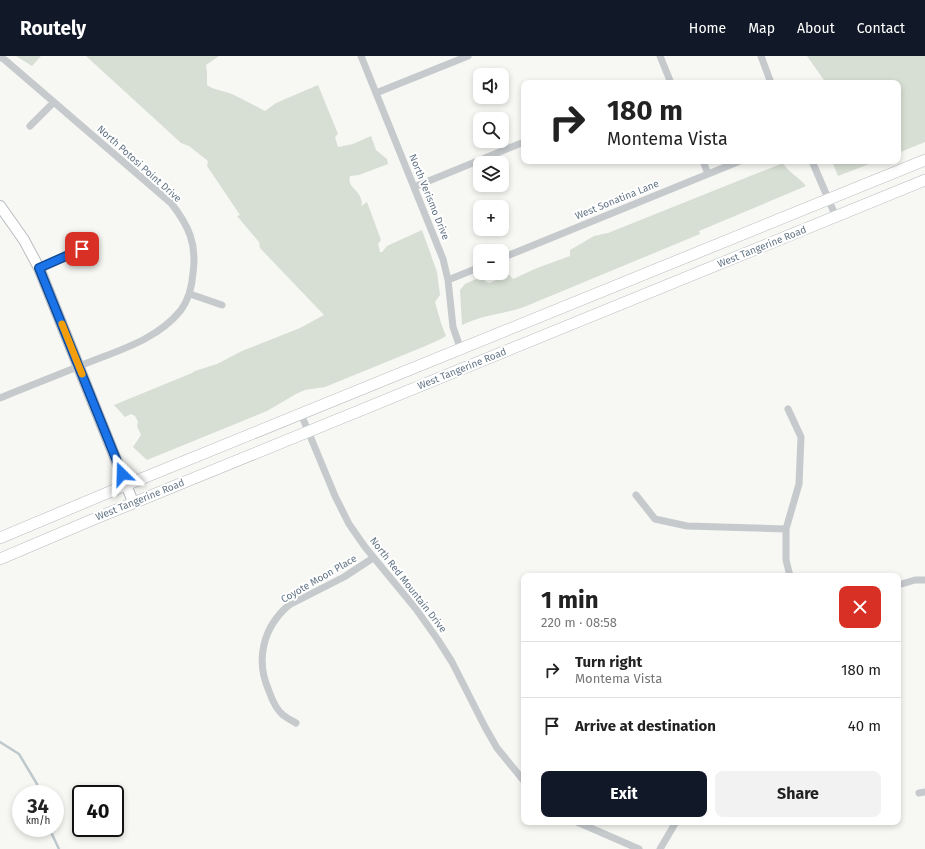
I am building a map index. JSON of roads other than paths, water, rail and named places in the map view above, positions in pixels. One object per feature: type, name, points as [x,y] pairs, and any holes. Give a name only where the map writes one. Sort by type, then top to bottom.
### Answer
[{"type":"main road","name":"West Tangerine Road","points":[[0,538],[126,485],[925,160]]},
{"type":"main road","name":"West Tangerine Road","points":[[0,559],[133,502],[925,180]]},
{"type":"street","name":"North Verismo Drive","points":[[361,56],[440,250],[448,280],[453,327],[461,350]]},
{"type":"street","points":[[376,93],[468,56]]},
{"type":"street","points":[[660,56],[669,80]]},
{"type":"street","points":[[761,56],[770,80]]},
{"type":"street","name":"North Potosi Point Drive","points":[[0,57],[171,204],[183,218],[189,231],[194,247],[195,260],[190,294],[182,309],[170,322],[151,336],[126,348],[0,398]]},
{"type":"street","points":[[30,126],[54,102]]},
{"type":"street","points":[[414,186],[521,143]]},
{"type":"street","points":[[704,164],[708,174]]},
{"type":"street","name":"West Sonatina Lane","points":[[509,255],[733,164]]},
{"type":"street","points":[[813,164],[836,217]]},
{"type":"street","points":[[0,206],[24,240],[39,268],[133,502]]},
{"type":"street","points":[[39,268],[82,249]]},
{"type":"street","points":[[448,280],[473,270]]},
{"type":"street","points":[[190,294],[222,305]]},
{"type":"street","points":[[788,409],[801,437],[798,484],[786,529],[786,560],[789,573]]},
{"type":"street","name":"North Red Mountain Drive","points":[[302,414],[308,432],[345,516],[360,542],[416,608],[438,640],[452,662],[497,748],[521,777]]},
{"type":"street","points":[[636,496],[655,519],[687,526],[786,529]]},
{"type":"street","name":"Coyote Moon Place","points":[[296,723],[283,715],[276,707],[265,684],[262,670],[262,657],[264,642],[269,630],[283,611],[290,605],[344,577],[374,558]]},
{"type":"street","points":[[901,584],[915,580],[925,580]]},
{"type":"street","points":[[583,825],[639,849]]},
{"type":"street","points":[[660,849],[674,825]]},
{"type":"waterway","points":[[0,742],[19,754],[37,785]]},
{"type":"waterway","points":[[53,837],[59,849]]}]
